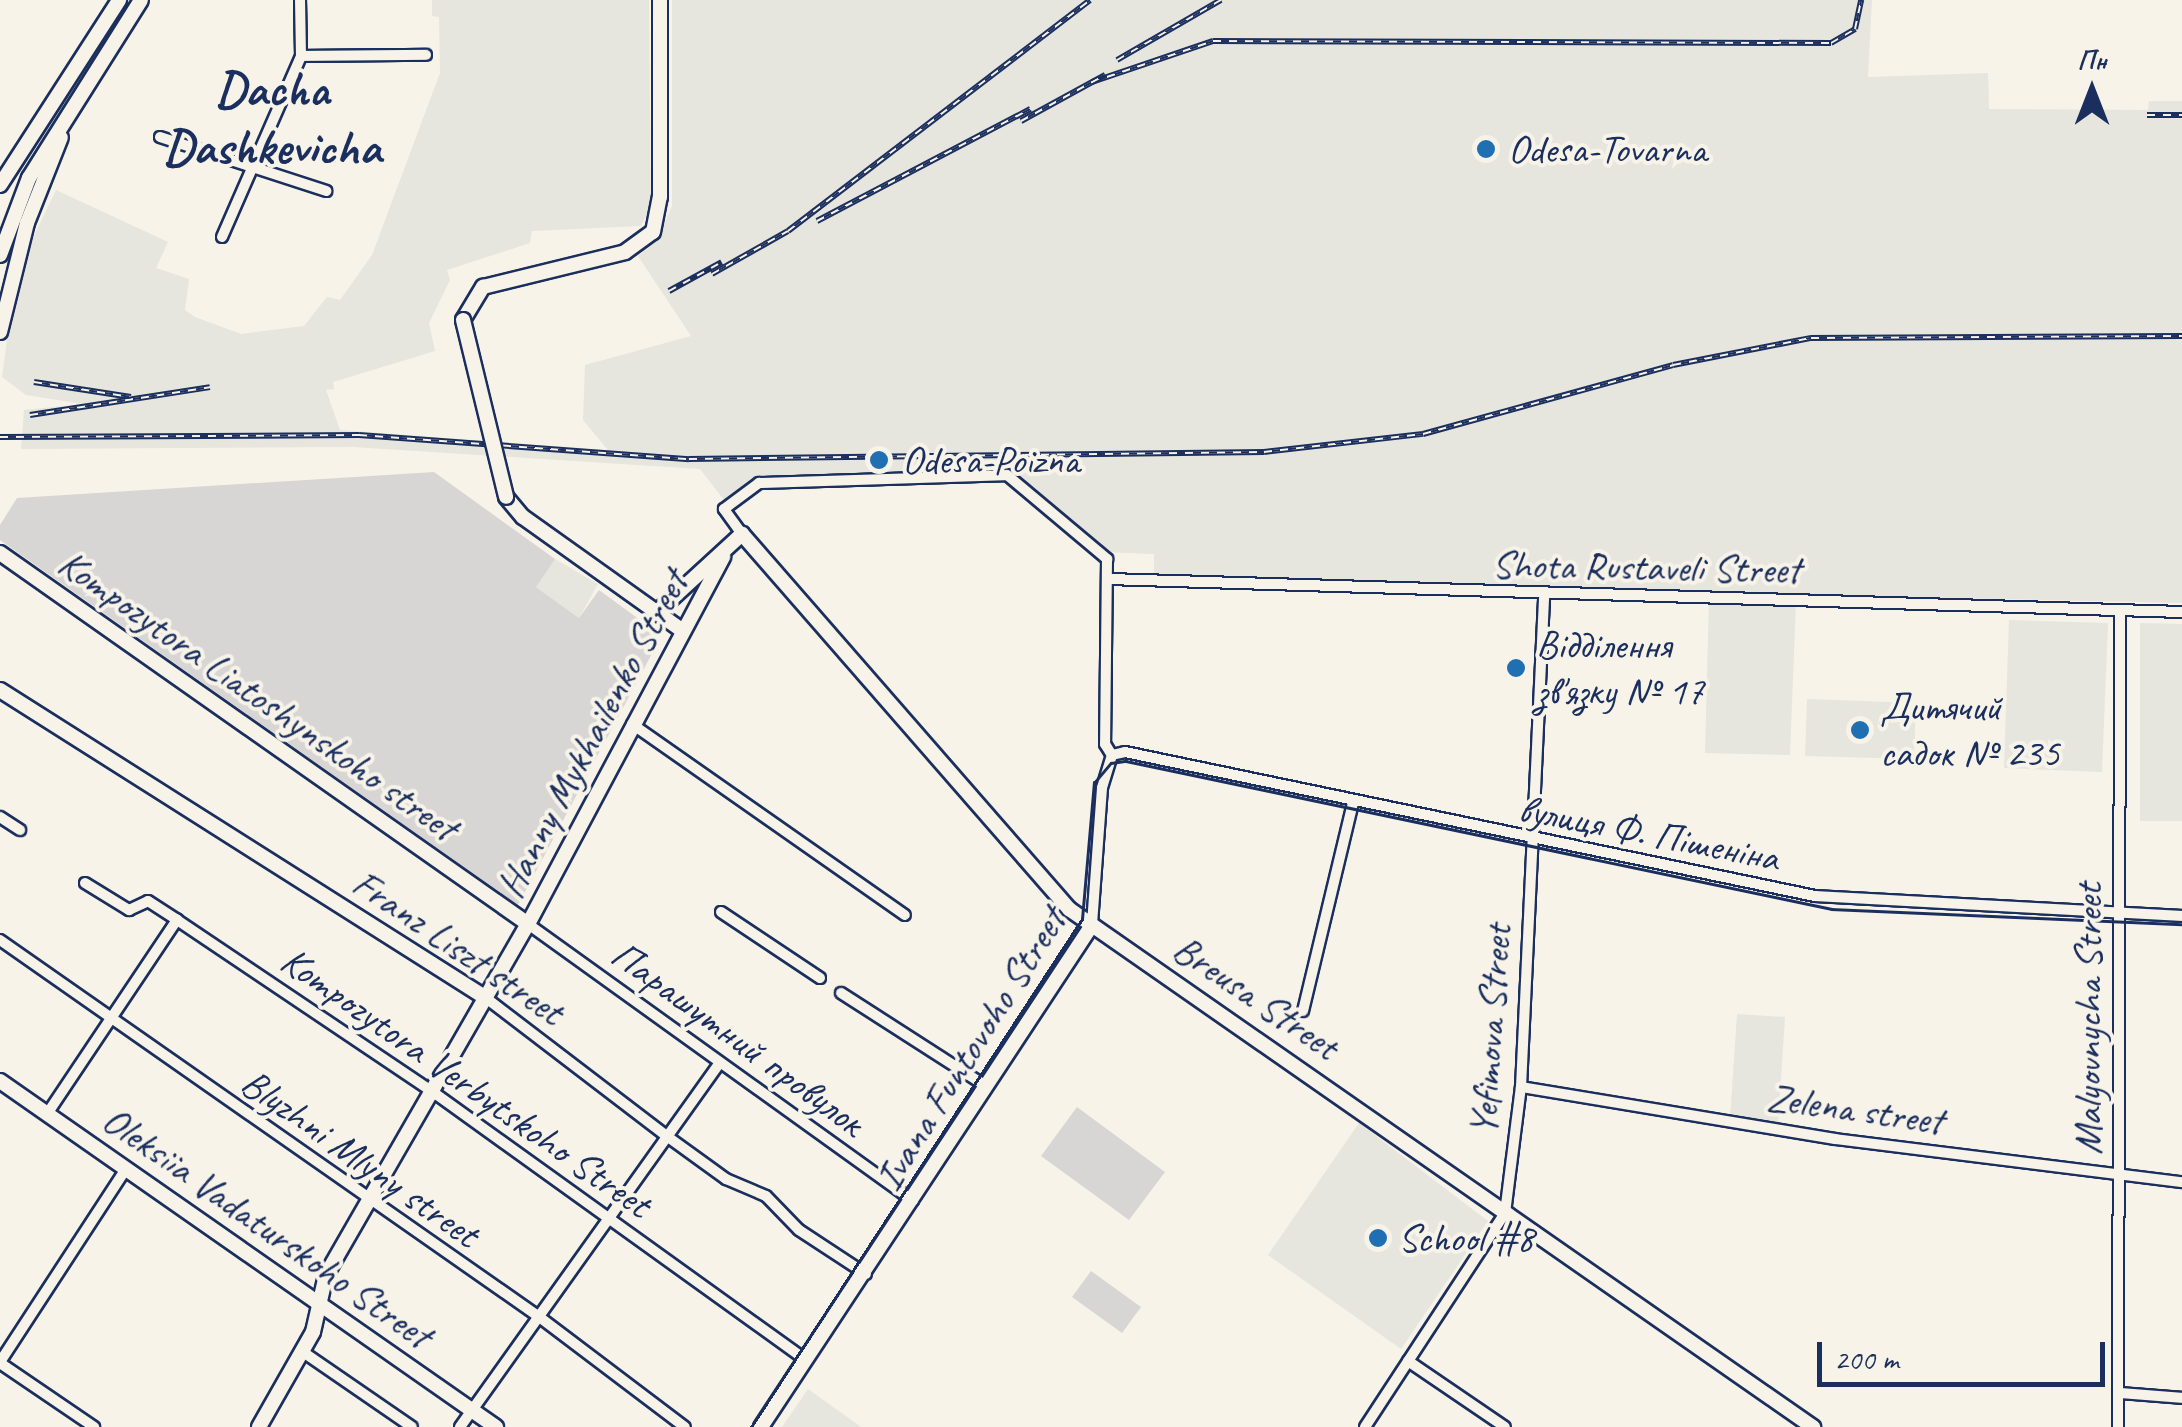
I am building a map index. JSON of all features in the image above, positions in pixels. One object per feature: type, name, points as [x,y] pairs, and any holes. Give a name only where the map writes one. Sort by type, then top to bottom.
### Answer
[{"type":"street","points":[[0,185],[119,0]]},
{"type":"street","points":[[0,254],[29,178],[141,0]]},
{"type":"street","points":[[222,237],[301,56],[300,0]]},
{"type":"street","points":[[660,0],[660,196],[653,232],[625,252],[483,286],[463,320],[506,497],[523,517],[682,631]]},
{"type":"street","points":[[301,56],[426,55]]},
{"type":"street","points":[[0,332],[27,223],[74,102]]},
{"type":"street","points":[[160,136],[326,191]]},
{"type":"street","points":[[742,534],[724,509],[759,482],[1007,474],[1107,559],[1108,579]]},
{"type":"street","name":"Hanny Mykhailenko Street","points":[[656,613],[742,534]]},
{"type":"street","name":"Breusa Street","points":[[742,534],[1054,895],[1812,1427]]},
{"type":"street","name":"Hanny Mykhailenko Street","points":[[259,1427],[303,1352],[318,1300],[369,1204],[528,924],[729,546]]},
{"type":"street","name":"Kompozytora Liatoshynskoho street","points":[[0,553],[528,924]]},
{"type":"street","name":"Shota Rustaveli Street","points":[[1108,579],[2182,612]]},
{"type":"street","name":"Ivana Funtovoho Street","points":[[761,1427],[866,1274],[1092,925],[1102,788],[1112,755],[1105,744],[1108,579]]},
{"type":"street","name":"Yefimova Street","points":[[1364,1427],[1505,1213],[1521,1087],[1544,595]]},
{"type":"street","name":"Malyovnycha Street","points":[[2118,1427],[2120,611]]},
{"type":"street","name":"Franz Liszt street","points":[[0,690],[486,998],[668,1137],[726,1179],[766,1196],[799,1230],[866,1274]]},
{"type":"street","points":[[631,724],[905,915]]},
{"type":"street","name":"вулиця Ф. Пішеніна","points":[[1112,755],[1125,752],[1531,840],[1815,896],[2182,916]]},
{"type":"street","points":[[1303,1012],[1353,802]]},
{"type":"street","points":[[0,817],[20,830]]},
{"type":"street","name":"Kompozytora Verbytskoho Street","points":[[85,882],[129,910],[148,901],[177,920],[433,1092],[806,1360]]},
{"type":"street","points":[[722,912],[820,978]]},
{"type":"street","points":[[47,1114],[177,920]]},
{"type":"street","name":"Парашутний провулок","points":[[528,924],[913,1200]]},
{"type":"street","name":"Blyzhni Mlyny street","points":[[0,940],[369,1204],[538,1316],[685,1427]]},
{"type":"street","points":[[841,992],[986,1086]]},
{"type":"street","points":[[460,1427],[719,1064]]},
{"type":"street","name":"Oleksiia Vadaturskoho Street","points":[[0,1081],[496,1427]]},
{"type":"street","name":"Zelena street","points":[[1521,1087],[1835,1139],[2182,1182]]},
{"type":"street","points":[[94,1427],[0,1363],[125,1170]]},
{"type":"street","points":[[303,1352],[412,1427]]},
{"type":"street","points":[[1408,1361],[1505,1427]]},
{"type":"street","points":[[2119,1393],[2182,1398]]},
{"type":"shaded area","points":[[432,0],[649,0],[651,205],[641,226],[532,231],[530,243],[447,270],[450,280],[429,323],[435,351],[333,382],[334,389],[326,390],[340,430],[608,450],[583,420],[585,365],[691,336],[638,256],[656,242],[672,206],[672,0],[1872,0],[1868,77],[1988,73],[1989,109],[2148,110],[2149,101],[2182,101],[2182,603],[1154,581],[1154,554],[1104,552],[1011,472],[758,479],[724,500],[700,469],[353,447],[21,449],[24,410],[83,404],[26,395],[2,377],[16,273],[56,190],[168,242],[156,268],[189,279],[185,310],[195,317],[241,334],[304,326],[327,297],[340,300],[372,255],[440,73],[439,17],[432,16]]},
{"type":"shaded area","points":[[434,472],[555,559],[536,587],[579,618],[599,590],[647,625],[656,646],[518,905],[0,540],[0,525],[17,498]]},
{"type":"shaded area","points":[[555,559],[598,584],[579,618],[535,586]]},
{"type":"shaded area","points":[[1709,600],[1796,602],[1790,755],[1705,753]]},
{"type":"shaded area","points":[[2009,620],[2108,623],[2102,772],[2004,768]]},
{"type":"shaded area","points":[[2140,623],[2182,624],[2182,821],[2140,821]]},
{"type":"shaded area","name":"Дитячий садок № 235","points":[[1807,699],[1916,703],[1914,759],[1805,756]]},
{"type":"shaded area","points":[[1737,1014],[1785,1017],[1778,1126],[1730,1119]]},
{"type":"shaded area","points":[[1077,1107],[1165,1172],[1129,1220],[1041,1156]]},
{"type":"shaded area","name":"School #8","points":[[1359,1123],[1488,1221],[1401,1349],[1268,1255]]},
{"type":"shaded area","points":[[1091,1271],[1141,1307],[1122,1333],[1072,1297]]},
{"type":"shaded area","points":[[808,1389],[861,1427],[782,1427]]},
{"type":"tram line","points":[[751,1427],[1082,919],[1094,783],[1111,763],[1126,761],[1832,909],[2182,924]]},
{"type":"railway","points":[[712,274],[788,231],[1090,0]]},
{"type":"railway","points":[[1117,60],[1221,0]]},
{"type":"railway","points":[[1092,82],[1213,41],[1831,43],[1855,29],[1861,0]]},
{"type":"railway","points":[[1021,121],[1105,75]]},
{"type":"railway","points":[[817,221],[1030,109]]},
{"type":"railway","points":[[2147,115],[2182,115]]},
{"type":"railway","points":[[669,291],[722,262]]},
{"type":"railway","points":[[0,437],[359,435],[689,459],[1264,452],[1423,434],[1673,365],[1811,338],[2182,336]]},
{"type":"railway","points":[[34,382],[131,397]]},
{"type":"railway","points":[[30,415],[210,387]]},
{"type":"place","name":"Odesa-Tovarna","points":[[1486,149]]},
{"type":"place","name":"Odesa-Poizna","points":[[879,460]]},
{"type":"place","name":"Відділення зв'язку № 17","points":[[1516,668]]},
{"type":"place","name":"Дитячий садок № 235","points":[[1860,730]]},
{"type":"place","name":"School #8","points":[[1378,1238]]},
{"type":"district","name":"Dacha Dashkevicha","points":[[272,117]]}]
